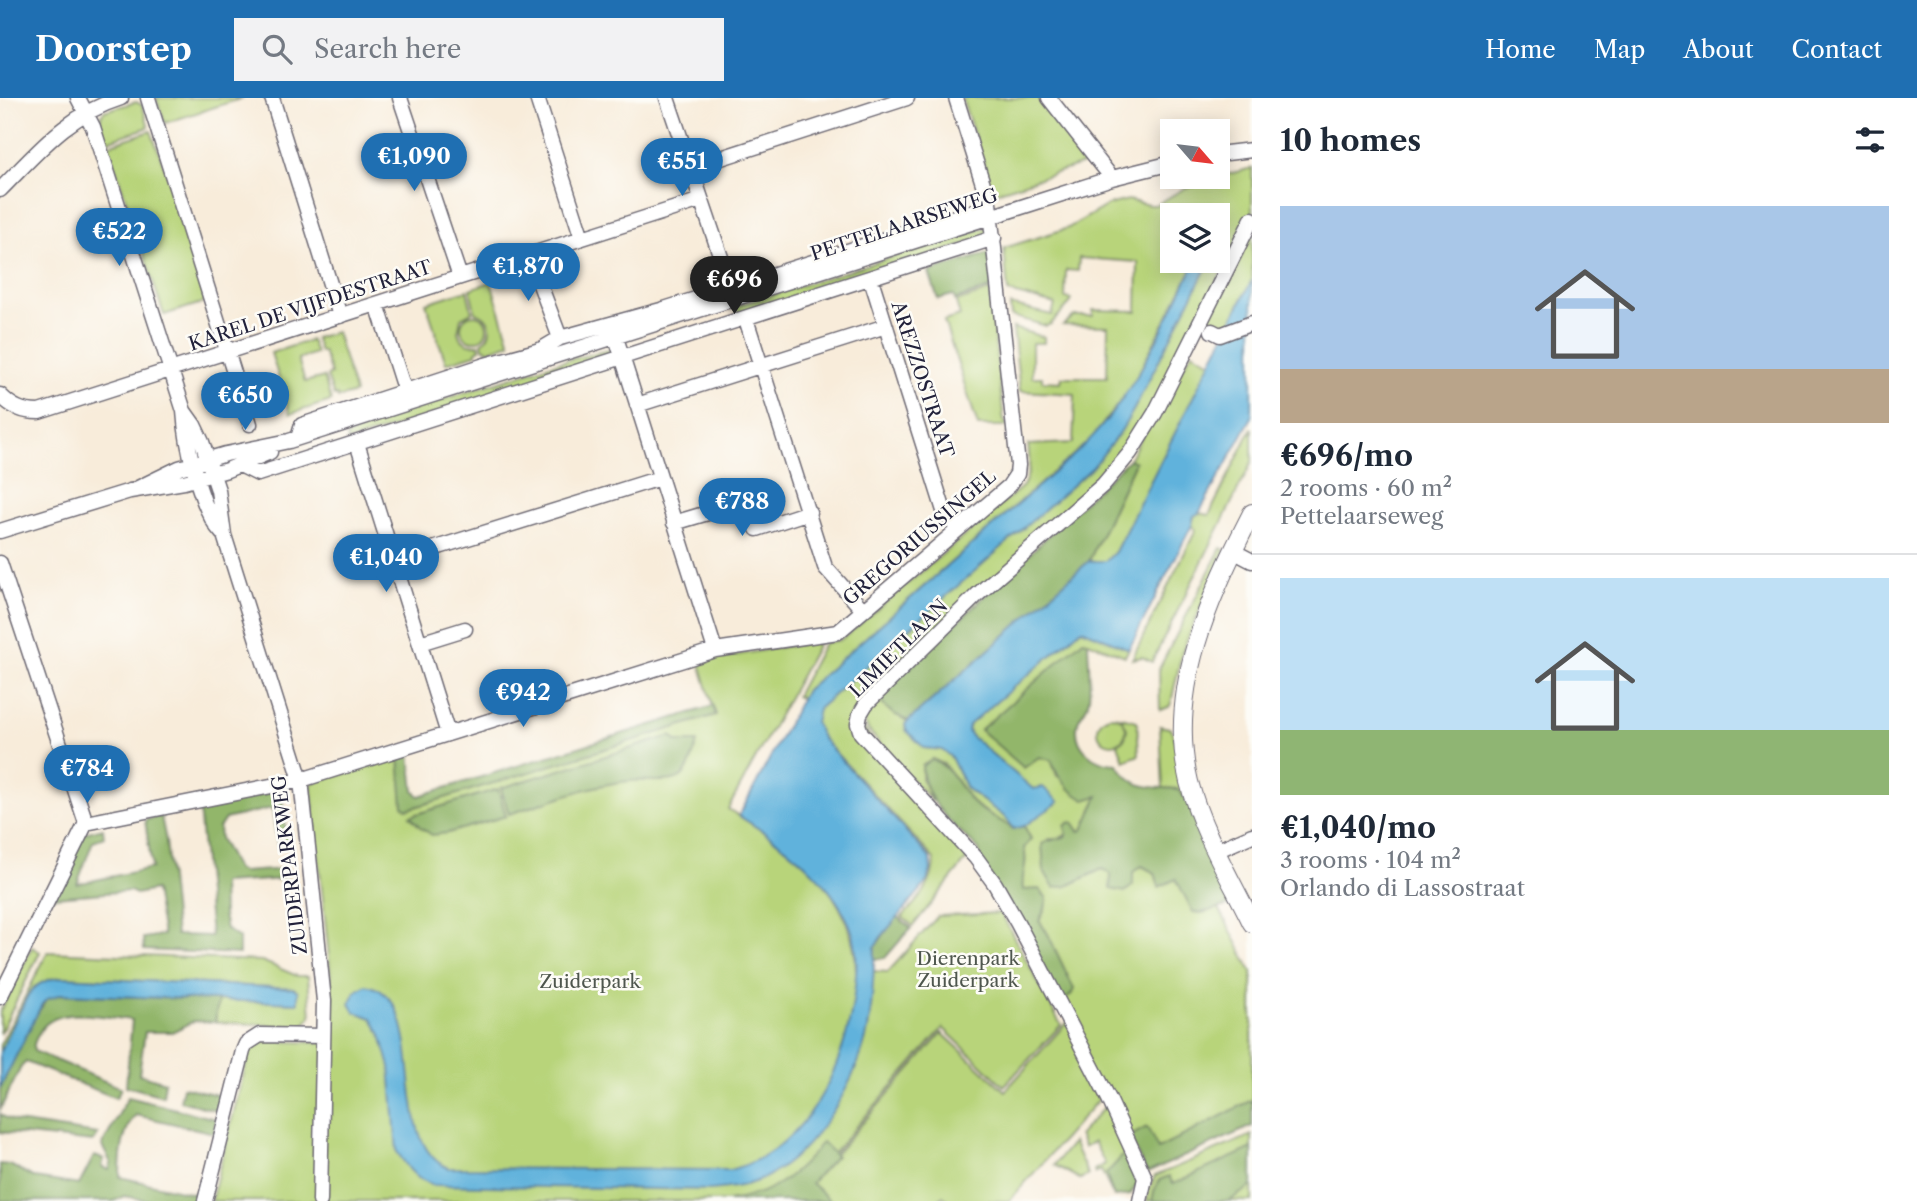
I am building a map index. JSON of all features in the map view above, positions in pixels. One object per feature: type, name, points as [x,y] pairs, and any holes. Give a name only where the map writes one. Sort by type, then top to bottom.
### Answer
[{"type":"main road","points":[[1252,513],[1205,616],[1188,684],[1184,722],[1184,751],[1190,783],[1216,851],[1252,923]]},
{"type":"street","points":[[78,98],[93,127],[184,411],[194,425],[201,462]]},
{"type":"street","points":[[0,190],[64,126],[101,104],[121,98]]},
{"type":"street","points":[[148,98],[250,424]]},
{"type":"street","points":[[272,98],[340,316]]},
{"type":"street","points":[[400,98],[460,277]]},
{"type":"street","points":[[537,98],[582,238]]},
{"type":"street","points":[[667,98],[731,288]]},
{"type":"street","name":"GREGORIUSSINGEL","points":[[86,823],[301,780],[715,650],[838,632],[1009,486],[1017,474],[1009,373],[990,210],[956,98]]},
{"type":"street","points":[[1049,98],[1112,178]]},
{"type":"street","points":[[690,168],[905,99]]},
{"type":"street","points":[[1230,152],[1252,150]]},
{"type":"street","name":"PETTELAARSEWEG","points":[[0,531],[136,489],[179,468],[275,442],[990,210],[1160,166]]},
{"type":"street","name":"KAREL DE VIJFDESTRAAT","points":[[0,396],[15,408],[26,412],[39,412],[701,200]]},
{"type":"street","name":"PETTELAARSEWEG","points":[[136,489],[150,489],[205,477],[240,465],[277,449],[296,435],[405,392],[540,350],[560,338],[613,331],[731,288],[977,210],[990,210]]},
{"type":"street","name":"LIMIETLAAN","points":[[1140,1201],[1145,1178],[1108,1099],[995,884],[976,858],[860,733],[858,724],[866,704],[892,677],[977,596],[1103,485],[1130,453],[1155,414],[1252,219]]},
{"type":"street","name":"PETTELAARSEWEG","points":[[240,465],[258,474],[994,238]]},
{"type":"street","points":[[529,255],[560,338]]},
{"type":"street","name":"AREZZOSTRAAT","points":[[871,279],[944,510],[957,528]]},
{"type":"street","points":[[377,304],[405,392]]},
{"type":"street","points":[[746,319],[825,567],[863,610]]},
{"type":"street","points":[[1216,333],[1252,323]]},
{"type":"street","points":[[637,405],[886,326]]},
{"type":"street","points":[[613,331],[715,650]]},
{"type":"street","points":[[357,443],[448,734]]},
{"type":"street","name":"ZUIDERPARKWEG","points":[[201,462],[205,477],[202,495],[217,528],[224,535],[301,780],[323,988],[320,1201]]},
{"type":"street","points":[[394,561],[660,478]]},
{"type":"street","points":[[674,523],[748,500],[757,529],[808,512]]},
{"type":"street","points":[[1233,551],[1252,561]]},
{"type":"street","points":[[0,563],[86,823],[0,997]]},
{"type":"street","points":[[420,643],[465,629]]},
{"type":"street","points":[[1216,851],[1252,835]]},
{"type":"street","points":[[205,1201],[246,1044],[260,1035],[323,1036]]},
{"type":"green space","points":[[156,98],[243,98],[165,123]]},
{"type":"green space","points":[[962,98],[1042,98],[1093,161],[993,193]]},
{"type":"green space","points":[[136,102],[142,105],[149,127],[107,141],[101,122],[104,111]]},
{"type":"green space","points":[[151,131],[208,301],[164,315],[108,145]]},
{"type":"green space","points":[[1252,168],[1252,212],[1230,255],[1230,203],[1160,203],[1160,273],[1190,273],[1132,386],[1091,439],[806,690],[802,699],[796,696],[824,643],[840,640],[847,635],[1023,486],[1029,466],[1028,445],[1073,443],[1075,394],[1020,391],[1013,328],[1044,337],[1044,343],[1032,343],[1032,377],[1042,377],[1042,381],[1061,382],[1062,377],[1107,377],[1108,326],[1063,325],[1074,316],[1093,316],[1093,310],[1137,311],[1138,262],[1079,258],[1078,271],[1066,270],[1065,298],[1071,299],[1071,302],[1046,326],[1011,316],[1010,305],[1052,315],[1055,304],[1008,292],[1004,248],[1068,228],[1108,205],[1128,200],[1156,205],[1183,189],[1230,189],[1230,174]]},
{"type":"green space","points":[[991,226],[995,235],[739,317],[736,306]]},
{"type":"green space","points":[[1252,231],[1252,280],[1227,329],[1207,320]]},
{"type":"green space","points":[[989,253],[993,287],[955,300],[953,295],[938,299],[929,272]]},
{"type":"green space","points":[[1204,273],[1221,273],[1138,434],[1104,475],[855,719],[968,858],[913,926],[902,917],[920,898],[928,884],[934,859],[822,738],[815,722],[818,709],[1093,467],[1134,409]]},
{"type":"green space","points":[[491,282],[510,343],[487,351],[482,343],[489,334],[488,321],[475,312],[470,289]]},
{"type":"green space","points":[[467,290],[472,312],[461,318],[458,332],[468,343],[479,344],[480,349],[476,354],[446,363],[426,303]]},
{"type":"green space","points":[[993,290],[990,297],[1004,421],[1009,426],[978,426],[944,321],[960,316],[956,302]]},
{"type":"green space","points":[[474,315],[484,318],[487,328],[484,338],[474,341],[464,338],[461,328],[464,318]]},
{"type":"green space","points":[[336,332],[355,393],[338,398],[337,395],[334,396],[327,376],[331,374],[315,338]]},
{"type":"green space","points":[[311,340],[316,353],[298,359],[305,382],[324,377],[331,401],[290,414],[271,353]]},
{"type":"green space","points":[[608,350],[613,352],[614,357],[348,442],[347,436],[377,421],[556,363]]},
{"type":"green space","points":[[1192,352],[1211,362],[1115,552],[1106,561],[1089,561],[1135,462],[1129,459]]},
{"type":"green space","points":[[1252,428],[1252,462],[1152,662],[1142,657],[1132,659],[1196,530],[1192,525],[1194,516],[1199,513],[1209,515]]},
{"type":"green space","points":[[1129,459],[1135,462],[1089,561],[908,721],[892,713],[877,699]]},
{"type":"green space","points":[[1221,548],[1225,550],[1182,652],[1171,703],[1169,707],[1160,710],[1159,669]]},
{"type":"green space","points":[[1082,629],[1129,649],[1125,656],[1083,640],[1039,757],[1051,760],[1057,776],[1094,796],[1099,796],[1080,832],[1076,829],[1058,839],[1049,839],[1067,886],[1102,869],[1122,873],[1142,866],[1155,873],[1176,878],[1201,913],[1219,908],[1252,972],[1252,1126],[1147,1173],[1106,1091],[1009,1201],[949,1201],[943,1196],[938,1201],[831,1201],[810,1183],[942,1033],[1005,1091],[1070,1019],[1048,934],[1039,921],[1045,909],[1022,890],[1024,848],[1031,839],[1024,826],[1058,802],[1043,787],[1033,789],[968,731],[969,725]]},
{"type":"green space","points":[[1083,640],[1088,641],[1090,690],[1087,705],[1078,722],[1078,739],[1093,757],[1117,764],[1136,783],[1177,789],[1188,801],[1230,905],[1201,913],[1193,912],[1176,879],[1159,887],[1155,873],[1142,866],[1133,872],[1133,885],[1125,892],[1110,889],[1111,874],[1102,869],[1067,886],[1054,888],[1044,871],[1042,844],[1067,836],[1065,826],[1068,823],[1073,822],[1079,831],[1083,830],[1098,796],[1085,800],[1074,792],[1060,778],[1051,760],[1039,757],[1024,768],[980,730]]},
{"type":"green space","name":"Zuiderpark","points":[[816,641],[815,644],[818,644],[728,809],[795,855],[831,893],[844,916],[852,941],[856,970],[888,972],[938,916],[1001,913],[1061,1025],[1004,1086],[943,1028],[807,1183],[827,1201],[211,1201],[250,1049],[263,1041],[331,1043],[331,978],[311,783],[403,756],[407,806],[715,714],[700,663],[725,655],[726,657]]},
{"type":"green space","points":[[877,699],[892,713],[908,721],[905,724],[906,730],[924,748],[942,750],[951,757],[966,788],[1006,818],[1013,829],[974,804],[944,764],[932,759],[922,767],[922,780],[932,802],[868,730],[864,721]]},
{"type":"green space","points":[[713,706],[716,715],[412,808],[406,809],[403,806],[399,757],[410,753],[414,791],[419,796]]},
{"type":"green space","points":[[1112,716],[1122,720],[1126,730],[1122,740],[1112,744],[1102,740],[1098,730],[1102,720]]},
{"type":"green space","points":[[1121,717],[1137,721],[1139,755],[1124,761],[1118,744],[1125,738],[1127,729]]},
{"type":"green space","points":[[1160,726],[1173,732],[1188,801],[1177,789],[1163,788]]},
{"type":"green space","points":[[671,736],[677,742],[697,742],[687,769],[677,779],[629,781],[598,786],[509,814],[501,788]]},
{"type":"green space","points":[[932,759],[945,767],[979,808],[1013,829],[1024,826],[1031,839],[1024,848],[1026,860],[1023,890],[1039,889],[1047,898],[1039,921],[1074,989],[1066,999],[1059,998],[981,860],[979,850],[934,802],[924,779],[922,766]]},
{"type":"green space","points":[[498,789],[506,816],[432,835],[410,816]]},
{"type":"green space","points":[[281,790],[288,847],[278,848],[272,808],[225,819],[219,828],[220,838],[236,869],[242,872],[285,869],[285,879],[222,883],[226,929],[239,938],[239,954],[144,950],[143,938],[163,935],[155,890],[136,894],[130,891],[53,897],[84,833],[103,828],[104,837],[93,841],[77,884],[152,868],[145,820],[161,816],[176,935],[211,936],[199,808]]},
{"type":"green space","points":[[897,916],[911,928],[885,958],[874,959],[875,947]]},
{"type":"green space","points":[[32,947],[40,952],[0,1034],[0,1012]]},
{"type":"green space","points":[[48,952],[262,961],[297,976],[308,976],[311,1017],[302,1027],[215,1022],[218,1000],[298,1003],[298,991],[293,988],[62,977],[50,979],[34,987],[0,1052],[0,1045]]},
{"type":"green space","points":[[61,994],[218,1000],[215,1022],[194,1021],[172,1032],[145,1032],[139,1074],[165,1082],[163,1096],[126,1086],[132,1020],[67,1015],[45,1025],[35,1041],[34,1051],[121,1088],[116,1098],[26,1062],[0,1110],[0,1088],[35,1017],[47,999]]},
{"type":"green space","points":[[183,1087],[223,1096],[219,1111],[180,1101]]},
{"type":"green space","points":[[128,1097],[216,1119],[214,1133],[136,1115],[125,1136],[120,1177],[198,1195],[196,1201],[151,1201],[124,1196],[114,1201],[0,1201],[0,1164],[10,1165],[35,1178],[79,1185],[94,1156],[104,1159],[102,1167],[109,1170],[111,1163],[102,1146]]},
{"type":"green space","points":[[1252,1100],[1252,1126],[1147,1173],[1129,1137],[1147,1127],[1158,1149]]},
{"type":"green space","points":[[1107,1104],[1142,1178],[1130,1195],[1114,1197],[1101,1170],[1095,1173],[1094,1170],[1105,1164],[1094,1142],[1084,1147],[1079,1135]]},
{"type":"green space","points":[[0,1113],[17,1122],[98,1134],[93,1142],[0,1132]]},
{"type":"green space","points":[[1252,1135],[1252,1201],[1147,1201],[1155,1176]]},
{"type":"green space","points":[[822,1142],[836,1156],[811,1183],[831,1201],[727,1201],[756,1194],[781,1182],[803,1164]]},
{"type":"green space","points":[[1073,1142],[1088,1175],[1080,1179],[1054,1165]]},
{"type":"green space","points":[[1252,1148],[1252,1186],[1229,1201],[1152,1201],[1159,1180],[1169,1176],[1173,1184]]},
{"type":"green space","points":[[1126,1152],[1142,1178],[1130,1195],[1114,1197],[1106,1174]]},
{"type":"water","points":[[1190,273],[1204,273],[1134,409],[1093,467],[818,709],[815,722],[822,738],[930,858],[931,869],[928,881],[875,947],[866,1038],[852,1077],[816,1135],[785,1165],[768,1176],[747,1184],[711,1190],[433,1185],[418,1178],[397,1152],[390,1067],[381,1035],[372,1018],[355,1012],[350,1004],[355,992],[366,985],[387,996],[399,1016],[406,1042],[419,1131],[430,1154],[449,1168],[730,1170],[757,1160],[781,1144],[801,1125],[818,1102],[842,1049],[855,986],[855,943],[841,908],[817,876],[788,849],[739,816],[806,690],[1096,433],[1130,387]]},
{"type":"water","points":[[1252,280],[1252,417],[1199,513],[1194,516],[1192,525],[1129,649],[1082,629],[969,725],[971,736],[1033,789],[1043,787],[1059,802],[1024,826],[1014,829],[1006,818],[966,788],[951,757],[942,750],[924,748],[906,730],[905,724],[1089,561],[1106,561],[1115,552]]},
{"type":"water","points":[[62,977],[293,988],[298,991],[298,1003],[61,994],[42,1004],[0,1088],[0,1052],[28,995],[43,982]]},
{"type":"park label","name":"Dierenpark Zuiderpark","points":[[968,969]]}]
